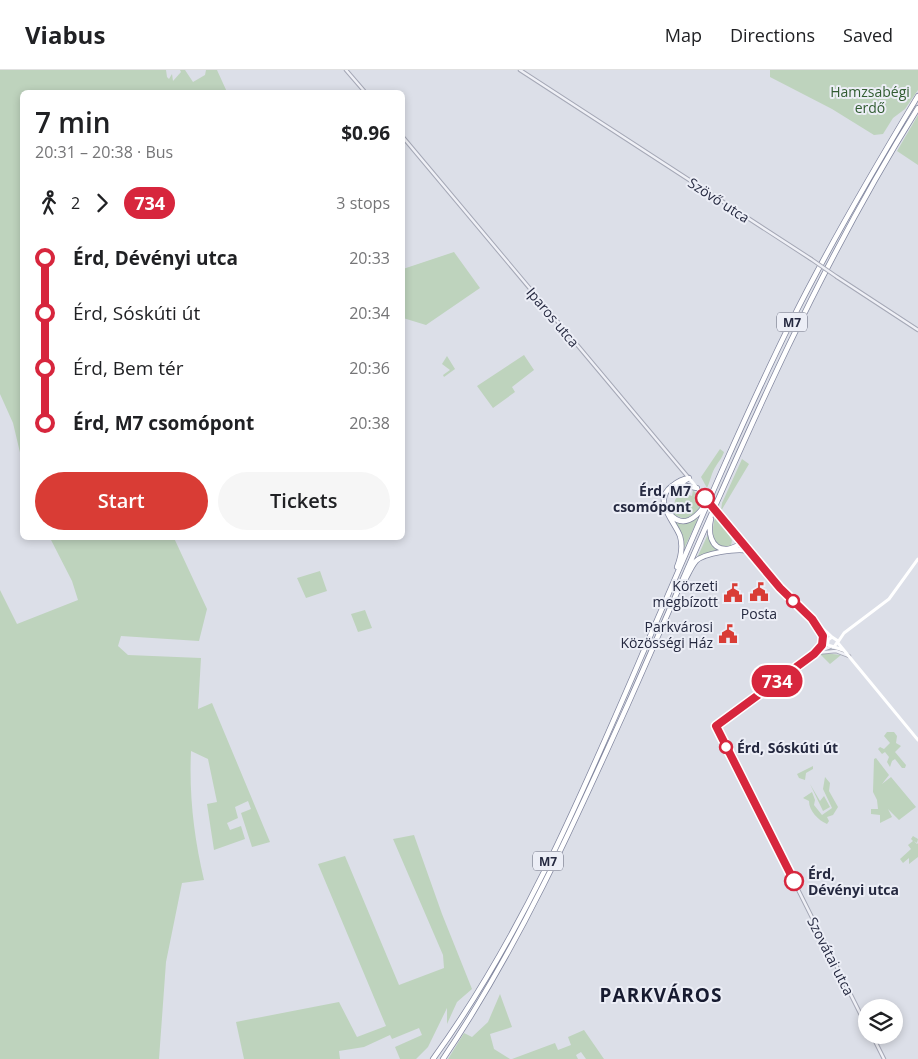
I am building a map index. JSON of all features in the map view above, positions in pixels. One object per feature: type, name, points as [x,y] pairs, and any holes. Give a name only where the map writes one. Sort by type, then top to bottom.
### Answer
[{"type":"highway","name":"M7","points":[[434,1059],[493,965],[546,866],[586,780],[713,491],[800,305],[869,179],[918,96]]},
{"type":"highway","name":"M7","points":[[442,1059],[490,984],[537,899],[581,808],[766,391],[815,292],[875,181],[918,108]]},
{"type":"highway","points":[[684,472],[681,482],[669,492],[666,502],[672,517],[681,521],[689,521],[696,517],[713,491]]},
{"type":"highway","points":[[669,592],[682,548],[680,536],[665,508],[664,499],[668,490],[689,478]]},
{"type":"highway","points":[[681,482],[697,488]]},
{"type":"highway","points":[[715,505],[710,525],[711,540],[721,549],[735,548],[748,551]]},
{"type":"highway","points":[[735,548],[738,539]]},
{"type":"highway","points":[[677,592],[698,559],[735,548],[742,544]]},
{"type":"main road","name":"Iparos utca","points":[[689,478],[705,498]]},
{"type":"main road","points":[[718,513],[780,588],[838,642],[918,740]]},
{"type":"main road","points":[[830,644],[833,637],[844,633],[889,600],[918,559]]},
{"type":"main road","points":[[812,619],[830,644],[841,649],[849,656]]},
{"type":"main road","points":[[830,644],[838,642],[844,633]]},
{"type":"street","points":[[346,70],[363,90]]},
{"type":"street","name":"Szövő utca","points":[[520,70],[918,330]]},
{"type":"street","name":"Iparos utca","points":[[405,140],[689,478]]},
{"type":"street","points":[[814,654],[823,642],[820,630]]},
{"type":"street","points":[[814,654],[830,644]]},
{"type":"street","points":[[814,654],[836,651],[849,656]]},
{"type":"street","name":"Szovátai utca","points":[[814,654],[716,726],[858,1008]]},
{"type":"street","points":[[876,1044],[884,1059]]},
{"type":"green space","points":[[0,70],[166,70],[169,79],[172,74],[173,81],[181,72],[180,70],[185,70],[193,82],[205,75],[206,70],[217,70],[226,90],[20,90],[20,453],[13,423],[0,394]]},
{"type":"green space","name":"Hamzsabégi erdő","points":[[770,70],[918,70],[918,90],[905,109],[893,118],[883,134],[874,135],[832,109],[770,77]]},
{"type":"green space","points":[[918,115],[918,165],[897,151]]},
{"type":"green space","points":[[454,252],[480,288],[426,325],[405,319],[405,268]]},
{"type":"green space","points":[[524,355],[534,370],[512,387],[515,392],[493,408],[477,386]]},
{"type":"green space","points":[[447,356],[455,369],[444,377],[443,375],[450,370],[442,364]]},
{"type":"green space","points":[[720,449],[724,452],[713,471],[707,488],[701,477]]},
{"type":"green space","points":[[742,459],[749,464],[721,511],[722,503]]},
{"type":"green space","points":[[693,490],[703,500],[696,513],[685,519],[674,515],[668,505],[674,508],[675,500],[681,492],[692,496]]},
{"type":"green space","points":[[716,515],[732,540],[731,546],[719,546],[716,543],[713,526]]},
{"type":"green space","points":[[697,518],[683,551],[674,521],[688,523]]},
{"type":"green space","points":[[708,534],[710,540],[721,551],[697,558]]},
{"type":"green space","points":[[51,540],[175,540],[207,609],[199,641],[121,636],[118,646],[128,655],[201,658],[198,709],[212,703],[270,842],[252,847],[241,813],[251,809],[248,801],[235,807],[238,818],[227,823],[230,830],[241,826],[245,839],[214,850],[207,804],[217,802],[208,759],[191,751],[193,816],[204,880],[182,883],[166,962],[159,1059],[0,1059],[0,590],[17,624],[78,600],[72,581]]},
{"type":"green space","points":[[320,571],[327,591],[306,598],[297,578]]},
{"type":"green space","points":[[365,610],[372,628],[358,632],[351,614]]},
{"type":"green space","points":[[820,654],[841,655],[830,664]]},
{"type":"green space","points":[[887,732],[894,732],[897,736],[896,743],[901,746],[895,752],[906,765],[905,768],[902,768],[895,759],[890,767],[887,762],[889,757],[885,752],[882,754],[878,749],[880,747],[884,749],[890,743],[884,736]]},
{"type":"green space","points":[[876,758],[889,775],[882,784],[891,777],[916,807],[899,820],[888,809],[892,817],[880,823],[880,815],[871,814],[871,809],[878,809],[877,800],[873,792],[874,759]]},
{"type":"green space","points":[[813,766],[813,769],[806,773],[805,780],[799,778],[797,774]]},
{"type":"green space","points":[[825,777],[830,783],[829,791],[838,807],[833,815],[827,817],[829,821],[827,824],[815,815],[809,805],[809,801],[803,798],[812,792],[815,800],[814,805],[822,815],[832,808],[823,789]]},
{"type":"green space","points":[[810,784],[820,801],[824,796],[830,807],[823,811]]},
{"type":"green space","points":[[414,835],[442,914],[472,989],[457,1002],[447,1024],[447,1008],[428,1047],[416,1059],[400,1059],[395,1047],[422,1035],[419,1028],[392,1039],[390,1035],[364,1047],[339,1051],[340,1059],[244,1059],[236,1022],[339,1002],[357,1037],[386,1026],[318,864],[345,856],[399,985],[444,968],[443,955],[393,839]]},
{"type":"green space","points":[[913,836],[918,839],[917,843],[914,841],[917,844],[918,843],[918,857],[909,864],[909,858],[903,863],[900,859],[911,849],[908,845],[913,841],[911,839]]},
{"type":"green space","points":[[500,994],[512,1027],[490,1034],[494,1049],[510,1059],[448,1059],[464,1033],[472,1037],[488,1022]]},
{"type":"green space","points":[[584,1030],[604,1059],[586,1059],[581,1052],[576,1055],[578,1059],[512,1059],[555,1043],[558,1050],[571,1045],[568,1037]]},
{"type":"tunnel","points":[[705,498],[718,513]]},
{"type":"bus line","name":"734","points":[[705,498],[780,588],[812,619],[823,636],[822,645],[814,654],[716,726],[794,881]]},
{"type":"place","name":"Érd, M7 csomópont","points":[[705,498]]},
{"type":"place","name":"Posta","points":[[759,592]]},
{"type":"place","name":"Körzeti megbízott","points":[[733,593]]},
{"type":"place","name":"Parkvárosi Közösségi Ház","points":[[728,634]]},
{"type":"place","name":"Érd, Sóskúti út","points":[[726,747]]},
{"type":"place","name":"Érd, Dévényi utca","points":[[794,881]]},
{"type":"district","name":"PARKVÁROS","points":[[661,995]]}]
